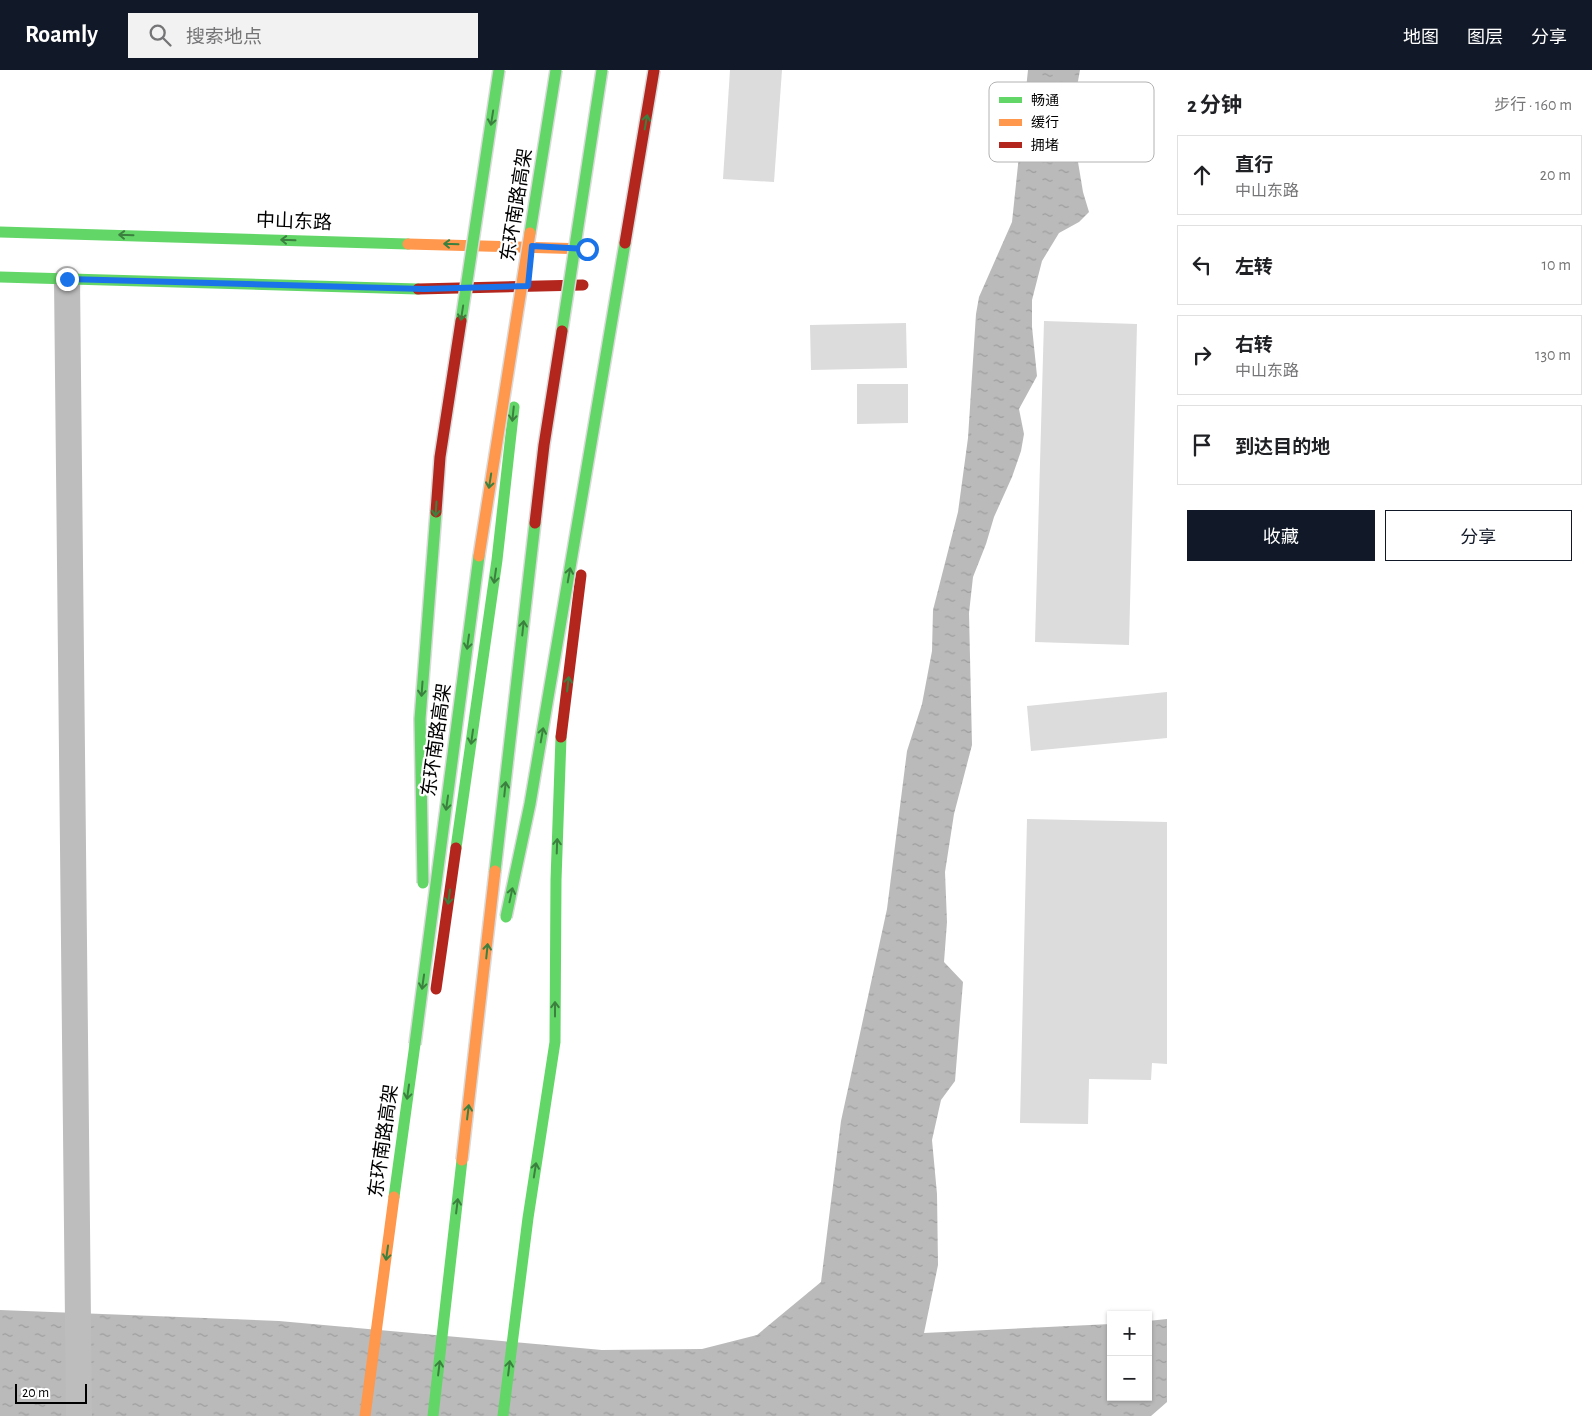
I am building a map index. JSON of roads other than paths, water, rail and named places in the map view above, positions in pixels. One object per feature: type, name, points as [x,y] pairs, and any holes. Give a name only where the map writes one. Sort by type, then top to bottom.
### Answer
[{"type":"main road","points":[[426,962],[421,826],[420,719],[440,457],[500,70]]},
{"type":"main road","points":[[434,1002],[497,560],[551,70]]},
{"type":"main road","name":"东环南路高架","points":[[365,1416],[484,520],[556,70]]},
{"type":"main road","points":[[433,1416],[544,446],[602,70]]},
{"type":"main road","points":[[504,927],[530,804],[654,70]]},
{"type":"main road","points":[[503,1416],[528,1218],[555,1042],[556,880],[560,746],[639,89]]},
{"type":"main road","name":"中山东路","points":[[0,232],[587,249]]},
{"type":"main road","points":[[0,277],[424,289],[583,285]]},
{"type":"main road","points":[[472,1080],[496,965]]},
{"type":"main road","points":[[375,1416],[418,1110]]},
{"type":"street","points":[[67,279],[79,1416]]},
{"type":"water","points":[[1028,70],[1080,70],[1078,82],[1027,82]]},
{"type":"water","points":[[1018,162],[1078,162],[1083,192],[1089,212],[1079,222],[1059,233],[1042,261],[1032,300],[1032,327],[1037,376],[1019,409],[1024,434],[1021,451],[1012,477],[994,517],[973,577],[969,613],[972,745],[954,814],[945,872],[947,922],[944,962],[963,982],[955,1081],[941,1100],[932,1140],[937,1194],[938,1265],[924,1333],[1107,1324],[1107,1401],[1152,1401],[1152,1321],[1167,1319],[1167,1402],[1151,1416],[0,1416],[0,1310],[279,1321],[602,1350],[702,1349],[757,1335],[821,1282],[841,1121],[887,909],[907,751],[922,704],[932,651],[933,610],[958,512],[968,438],[976,314],[979,297],[1012,222]]}]
